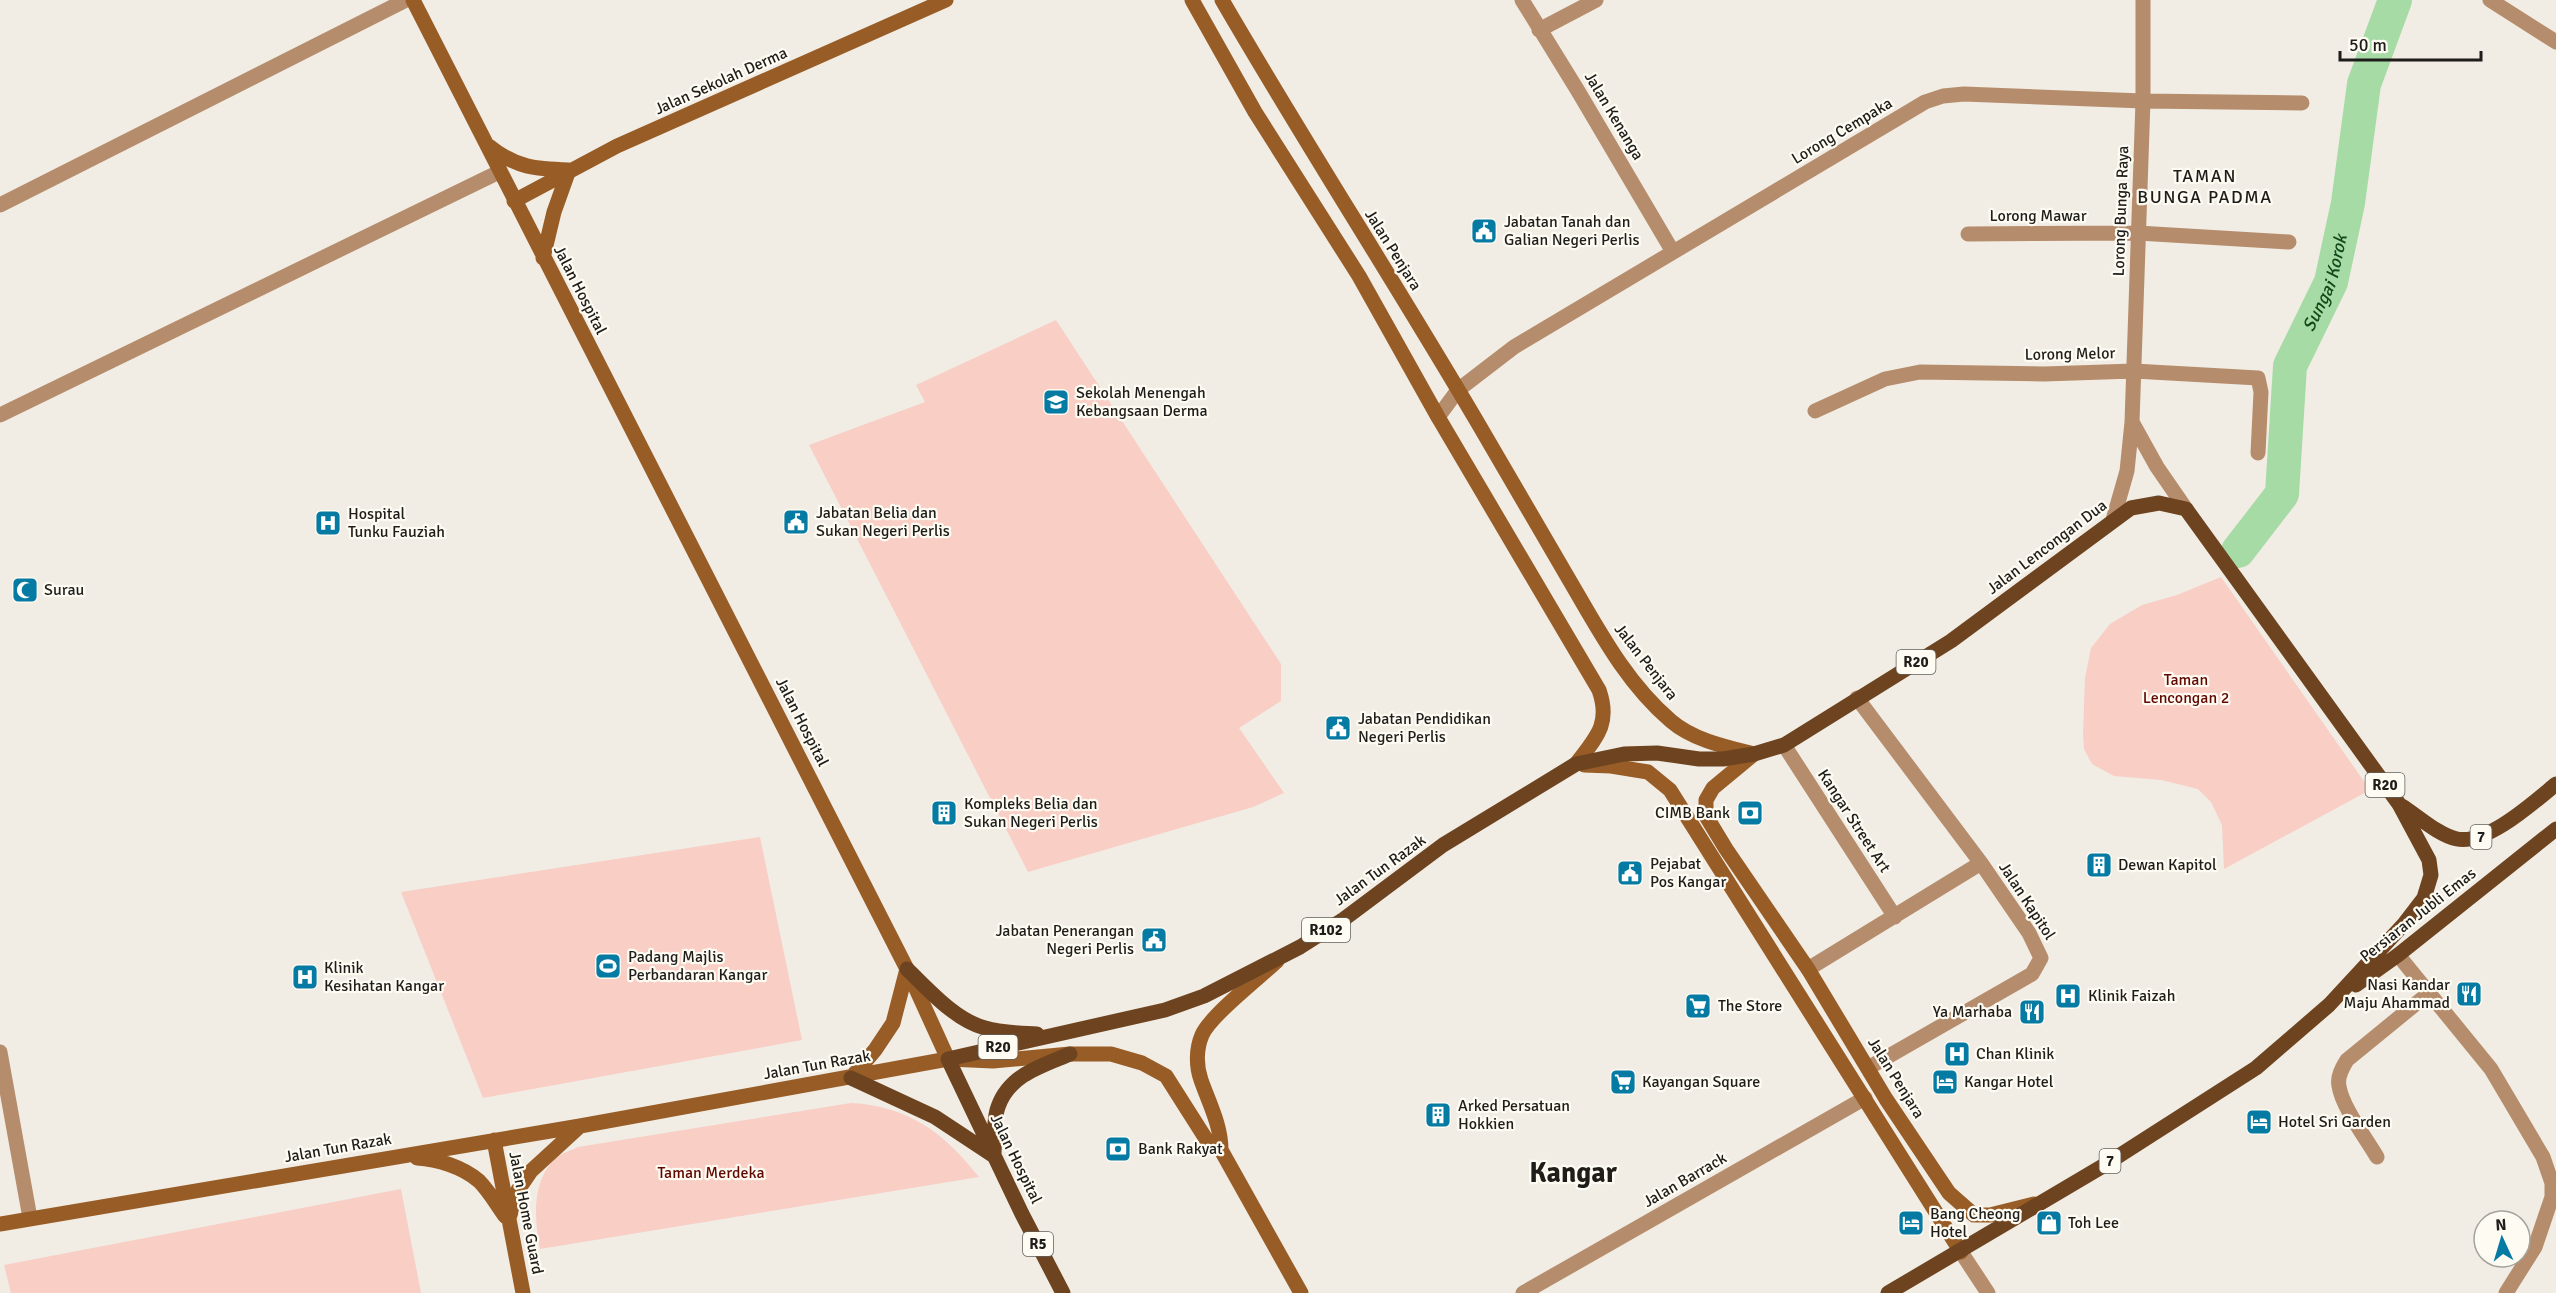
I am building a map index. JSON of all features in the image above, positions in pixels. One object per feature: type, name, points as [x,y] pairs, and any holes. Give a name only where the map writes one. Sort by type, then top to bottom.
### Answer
[{"type":"main road","name":"Jalan Lencongan Dua","points":[[1575,764],[1623,754],[1657,753],[1699,759],[1754,754],[1784,745],[1951,640],[2131,508],[2149,503],[2170,504],[2186,509]]},
{"type":"main road","name":"R20","points":[[2186,509],[2399,804],[2429,860],[2431,875],[2424,898],[2404,924],[2329,1005]]},
{"type":"main road","name":"Jalan Tun Razak","points":[[948,1059],[1165,1010],[1204,996],[1279,960],[1344,919],[1443,845],[1575,764]]},
{"type":"main road","name":"Persiaran Jubli Emas","points":[[2399,804],[2456,839],[2474,840],[2526,808],[2556,784]]},
{"type":"main road","name":"Persiaran Jubli Emas","points":[[2329,1005],[2398,955],[2556,829]]},
{"type":"main road","points":[[907,969],[946,1005],[984,1028],[1048,1035]]},
{"type":"main road","name":"7","points":[[1888,1293],[1961,1252],[2103,1166],[2256,1068],[2329,1005]]},
{"type":"main road","points":[[851,1078],[935,1117],[994,1156],[997,1108],[1010,1085],[1030,1070],[1070,1054]]},
{"type":"main road","name":"Jalan Hospital","points":[[948,1059],[1063,1293]]},
{"type":"street","points":[[0,205],[406,0]]},
{"type":"street","name":"R5","points":[[413,0],[499,172]]},
{"type":"street","name":"Jalan Sekolah Derma","points":[[514,201],[616,146],[946,0]]},
{"type":"street","points":[[1192,0],[1255,112],[1359,276],[1438,417],[1599,690],[1604,705],[1604,718],[1598,735],[1575,764]]},
{"type":"street","name":"Jalan Penjara","points":[[1222,0],[1280,101],[1458,390],[1612,652],[1649,699],[1673,723],[1691,734],[1726,747],[1754,754]]},
{"type":"street","name":"Jalan Kenanga","points":[[1522,0],[1673,252]]},
{"type":"street","points":[[1539,30],[1596,0]]},
{"type":"street","name":"Lorong Bunga Raya","points":[[2113,520],[2127,471],[2132,422],[2143,101],[2143,0]]},
{"type":"street","points":[[2490,0],[2556,42]]},
{"type":"street","name":"Lorong Cempaka","points":[[1438,417],[1458,390],[1514,347],[1925,102],[1943,96],[1964,94],[2143,101],[2302,103]]},
{"type":"street","points":[[484,142],[505,159],[525,167],[569,170],[554,212],[543,258]]},
{"type":"street","points":[[0,415],[499,172]]},
{"type":"street","name":"Jalan Hospital","points":[[499,172],[907,969],[948,1059]]},
{"type":"street","name":"Lorong Mawar","points":[[1968,234],[2138,233],[2289,242]]},
{"type":"street","name":"Lorong Melor","points":[[1815,411],[1885,379],[1920,372],[2044,374],[2134,371],[2258,378],[2261,392],[2258,453]]},
{"type":"street","points":[[2132,422],[2157,467],[2186,509]]},
{"type":"street","name":"Jalan Kapitol","points":[[1857,698],[1981,863],[2034,943],[2041,958],[2032,974],[1868,1068]]},
{"type":"street","name":"Kangar Street Art","points":[[1784,745],[1895,917]]},
{"type":"street","name":"Jalan Penjara","points":[[1754,754],[1713,788],[1706,800],[1706,816],[1808,969],[1868,1068],[1949,1193],[1960,1205],[1974,1215],[1990,1215],[2043,1201]]},
{"type":"street","points":[[1575,764],[1611,766],[1648,772],[1670,790],[1988,1293]]},
{"type":"street","points":[[1808,969],[1981,863]]},
{"type":"street","points":[[2398,955],[2491,1069],[2543,1157],[2552,1183],[2552,1197],[2535,1247],[2506,1293]]},
{"type":"street","points":[[1221,1150],[1221,1136],[1198,1072],[1197,1054],[1203,1033],[1226,1007],[1279,960]]},
{"type":"street","points":[[851,1078],[875,1050],[893,1023],[907,969]]},
{"type":"street","points":[[2377,1157],[2342,1098],[2338,1085],[2340,1071],[2347,1060],[2429,993]]},
{"type":"street","points":[[0,1052],[30,1218]]},
{"type":"street","points":[[948,1059],[993,1061],[1070,1054],[1111,1054],[1142,1063],[1166,1076],[1206,1139],[1221,1150],[1301,1293]]},
{"type":"street","name":"Jalan Tun Razak","points":[[0,1224],[580,1126],[948,1059]]},
{"type":"street","name":"Jalan Barrack","points":[[1523,1293],[1865,1098]]},
{"type":"street","points":[[508,1221],[518,1190],[531,1171],[580,1126]]},
{"type":"street","name":"Jalan Home Guard","points":[[494,1140],[523,1293]]},
{"type":"street","points":[[395,1156],[430,1158],[468,1174],[479,1182],[508,1221]]},
{"type":"green space","points":[[1056,320],[1281,664],[1281,701],[1239,728],[1284,793],[1253,807],[1028,872],[809,445],[925,402],[916,385]]},
{"type":"green space","name":"Taman Lencongan 2","points":[[2221,577],[2370,790],[2224,869],[2222,825],[2211,802],[2198,789],[2161,780],[2114,776],[2092,764],[2084,749],[2083,734],[2085,678],[2091,648],[2110,624],[2142,605],[2177,595]]},
{"type":"green space","name":"Padang Majlis Perbandaran Kangar","points":[[760,837],[802,1040],[483,1098],[401,892]]},
{"type":"green space","name":"Taman Merdeka","points":[[851,1103],[891,1110],[924,1125],[952,1147],[979,1177],[540,1249],[536,1212],[539,1186],[551,1164],[562,1154],[578,1147]]},
{"type":"green space","points":[[401,1189],[421,1293],[11,1293],[4,1265]]},
{"type":"waterway","name":"Sungai Korok","points":[[2238,551],[2282,494],[2290,366],[2331,282],[2348,203],[2364,84],[2395,0]]},
{"type":"place","name":"Jabatan Tanah dan Galian Negeri Perlis","points":[[1484,231]]},
{"type":"place","name":"Sekolah Menengah Kebangsaan Derma","points":[[1056,402]]},
{"type":"place","name":"Jabatan Belia dan Sukan Negeri Perlis","points":[[796,522]]},
{"type":"place","name":"Hospital Tunku Fauziah","points":[[328,523]]},
{"type":"place","name":"Surau","points":[[25,590]]},
{"type":"place","name":"Jabatan Pendidikan Negeri Perlis","points":[[1338,728]]},
{"type":"place","name":"Kompleks Belia dan Sukan Negeri Perlis","points":[[944,813]]},
{"type":"place","name":"CIMB Bank","points":[[1750,813]]},
{"type":"place","name":"Dewan Kapitol","points":[[2099,865]]},
{"type":"place","name":"Pejabat Pos Kangar","points":[[1630,873]]},
{"type":"place","name":"Jabatan Penerangan Negeri Perlis","points":[[1154,940]]},
{"type":"place","name":"Padang Majlis Perbandaran Kangar","points":[[608,966]]},
{"type":"place","name":"Klinik Kesihatan Kangar","points":[[305,977]]},
{"type":"place","name":"Nasi Kandar Maju Ahammad","points":[[2469,994]]},
{"type":"place","name":"Klinik Faizah","points":[[2068,996]]},
{"type":"place","name":"The Store","points":[[1698,1006]]},
{"type":"place","name":"Ya Marhaba","points":[[2032,1012]]},
{"type":"place","name":"Chan Klinik","points":[[1957,1054]]},
{"type":"place","name":"Kayangan Square","points":[[1623,1082]]},
{"type":"place","name":"Kangar Hotel","points":[[1945,1082]]},
{"type":"place","name":"Arked Persatuan Hokkien","points":[[1438,1115]]},
{"type":"place","name":"Hotel Sri Garden","points":[[2259,1122]]},
{"type":"place","name":"Bank Rakyat","points":[[1118,1149]]},
{"type":"place","name":"Bang Cheong Hotel","points":[[1911,1223]]},
{"type":"place","name":"Toh Lee","points":[[2049,1223]]},
{"type":"district","name":"TAMAN BUNGA PADMA","points":[[2205,186]]},
{"type":"district","name":"Kangar","points":[[1573,1173]]}]
